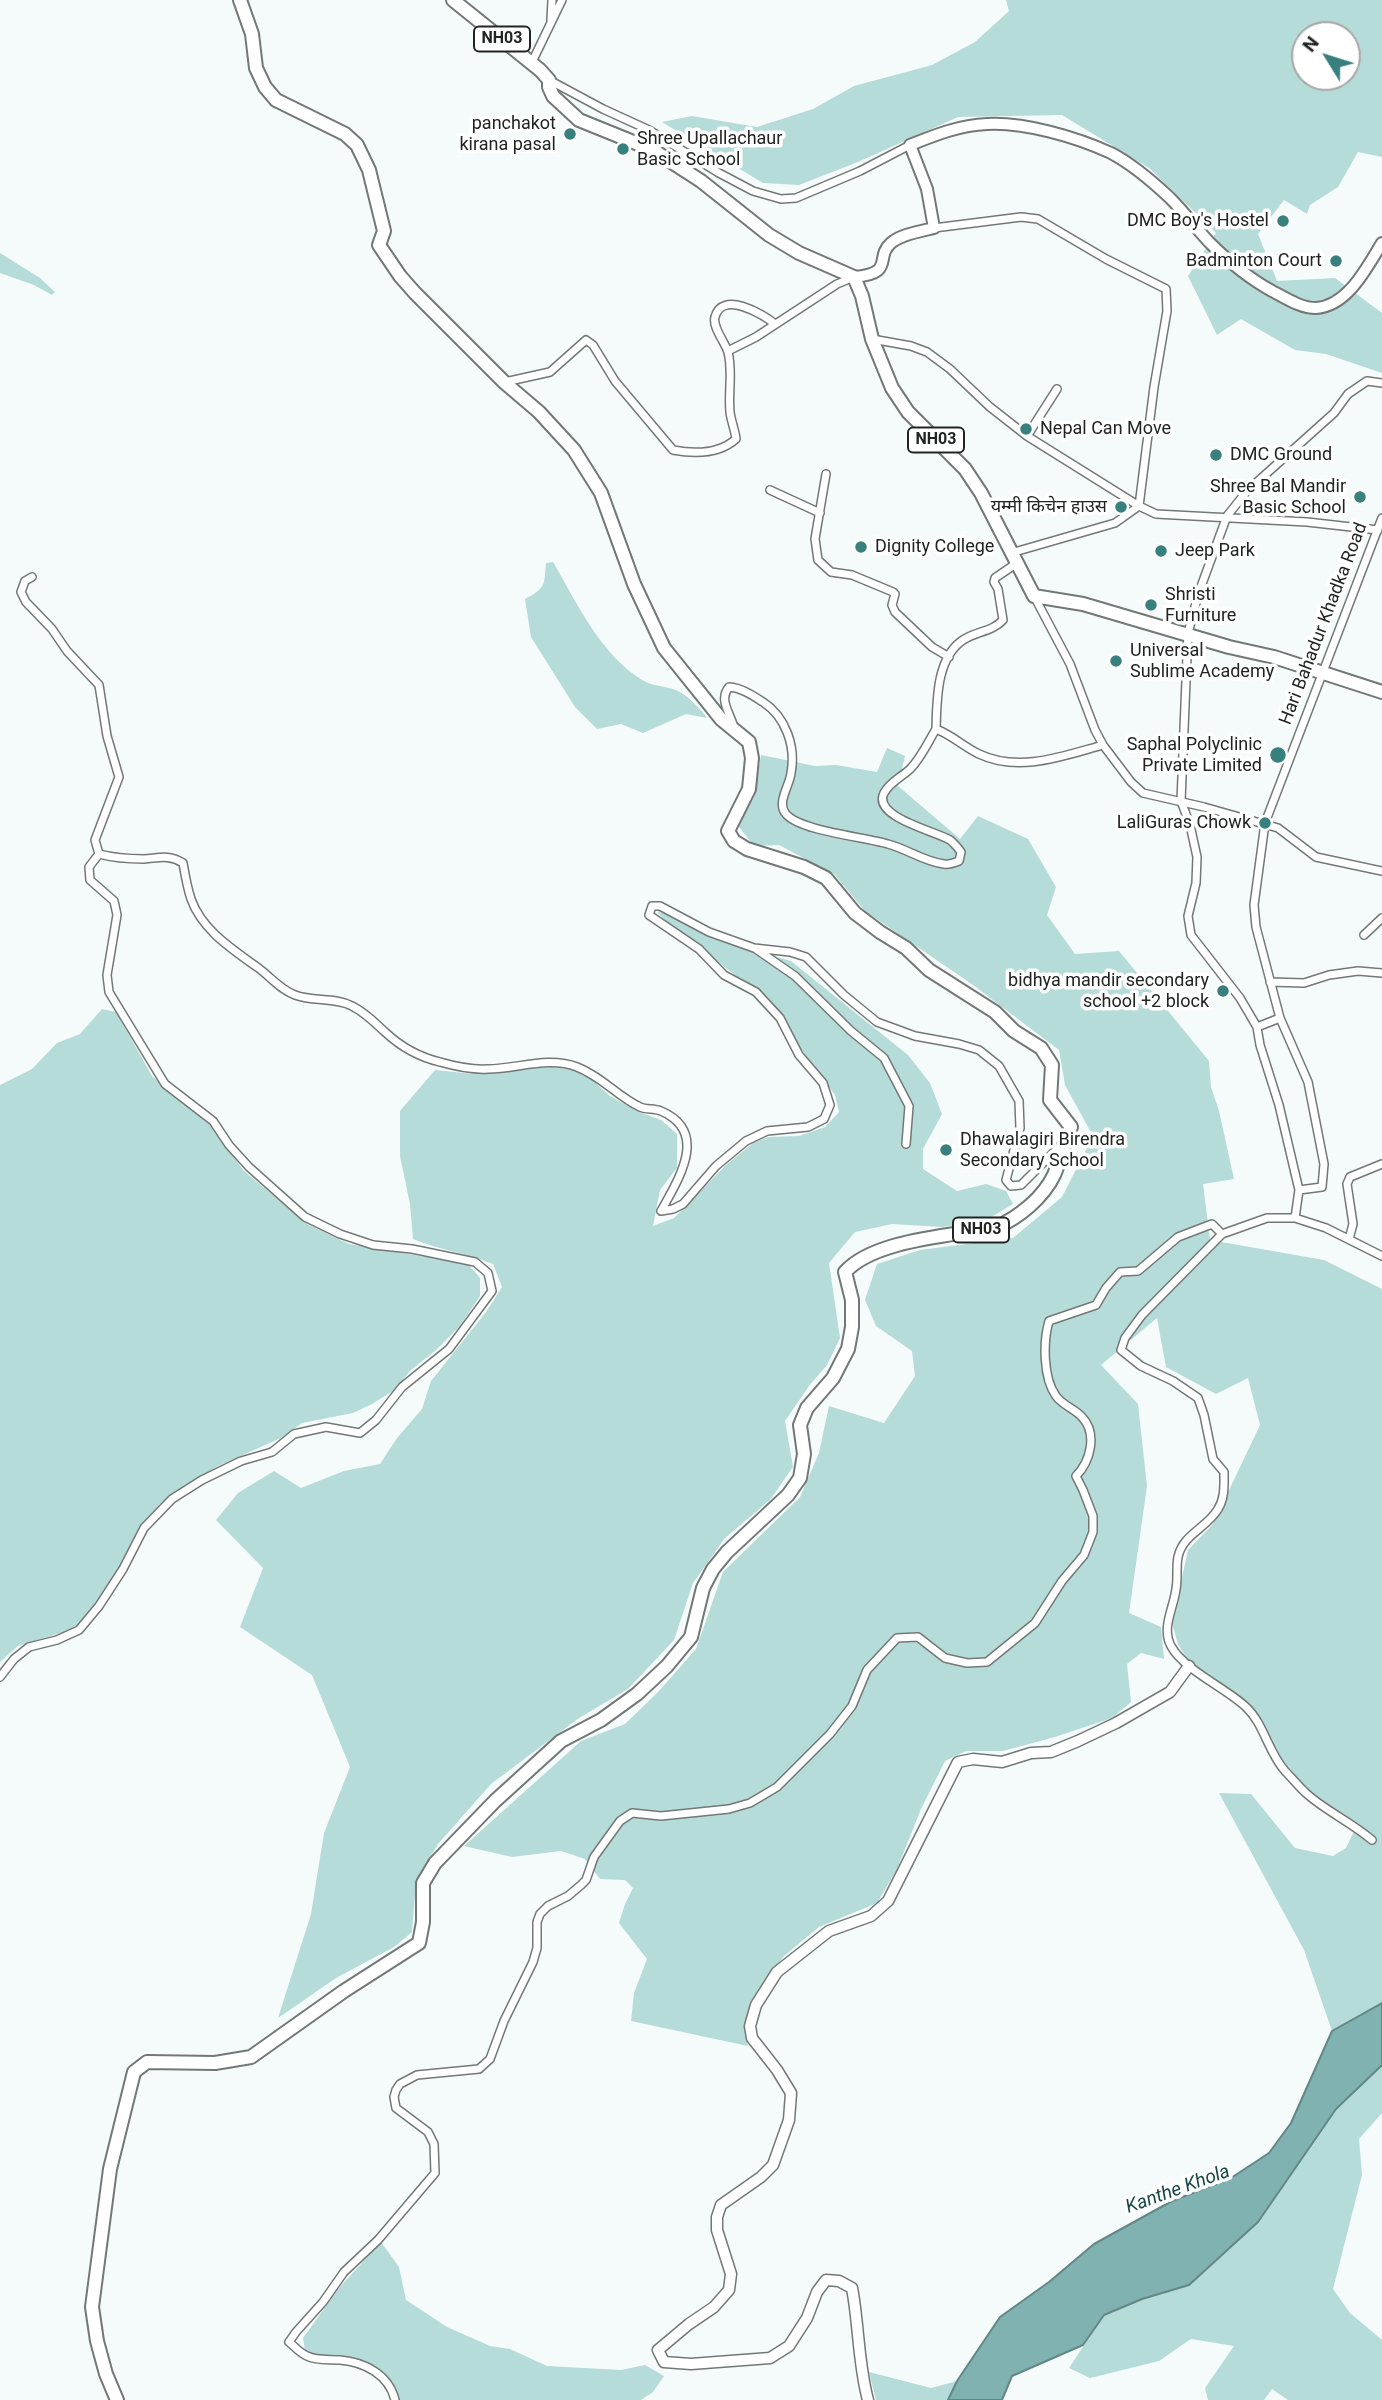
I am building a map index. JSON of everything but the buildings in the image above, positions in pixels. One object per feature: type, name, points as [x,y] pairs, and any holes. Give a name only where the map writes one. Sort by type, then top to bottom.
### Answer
[{"type":"main road","name":"NH03","points":[[117,2400],[97,2341],[92,2307],[110,2169],[134,2072],[147,2062],[215,2063],[251,2057],[344,1991],[419,1943],[423,1922],[423,1883],[435,1863],[495,1801],[561,1741],[601,1720],[637,1694],[667,1666],[691,1637],[703,1588],[713,1569],[727,1552],[788,1495],[800,1478],[804,1454],[800,1425],[807,1408],[833,1378],[848,1349],[852,1327],[852,1300],[845,1272],[854,1262],[887,1248],[912,1241],[997,1227],[1010,1222],[1044,1191],[1054,1174],[1071,1127],[1050,1100],[1052,1065],[1041,1048],[1014,1031],[995,1012],[929,970],[906,948],[880,933],[855,913],[826,878],[804,867],[747,849],[734,841],[728,831],[749,789],[752,758],[749,743],[721,719],[664,648],[634,584],[601,494],[575,450],[415,293],[386,258],[379,245],[384,231],[369,170],[357,145],[345,134],[276,100],[265,87],[256,68],[251,34],[240,0]]},
{"type":"main road","name":"NH03","points":[[453,0],[532,62],[549,80],[548,87],[554,96],[579,120],[653,150],[701,181],[769,235],[799,253],[854,277],[882,368],[898,397],[908,412],[965,469],[981,493],[1034,596]]},
{"type":"main road","points":[[854,277],[869,276],[878,270],[883,265],[888,246],[895,239],[934,228],[927,189],[910,145],[940,133],[984,124],[1008,123],[1073,139],[1111,154],[1169,197],[1210,243],[1250,276],[1296,304],[1315,308],[1332,304],[1344,295],[1365,271],[1382,243]]},
{"type":"main road","points":[[1034,596],[1083,604],[1322,672],[1382,692]]},
{"type":"street","points":[[551,24],[552,0]]},
{"type":"street","points":[[532,62],[562,0]]},
{"type":"street","points":[[549,80],[649,130],[753,191],[781,199],[796,198],[860,171],[910,145]]},
{"type":"street","points":[[734,728],[724,700],[729,687],[737,687],[772,708],[783,723],[793,760],[783,801],[787,816],[804,825],[889,844],[946,865],[959,861],[961,852],[951,841],[904,821],[886,810],[883,802],[883,794],[896,779],[909,770],[936,729],[942,671],[949,657],[963,640],[996,627],[1003,620],[998,589],[994,582],[1014,558],[1115,523],[1139,506],[1167,311],[1166,289],[1038,219],[1021,217],[934,228]]},
{"type":"street","points":[[728,351],[837,284],[854,277]]},
{"type":"street","points":[[505,383],[550,372],[586,340],[593,345],[615,381],[673,450],[686,453],[710,452],[728,446],[736,439],[730,413],[731,375],[728,351],[714,321],[715,314],[723,306],[736,303],[767,317],[775,324]]},
{"type":"street","points":[[872,339],[911,346],[927,352],[950,369],[989,407],[1027,436],[1156,514],[1227,516],[1378,530]]},
{"type":"street","points":[[1295,1218],[1299,1190],[1257,1027],[1240,998],[1191,935],[1188,916],[1196,883],[1197,857],[1181,801],[1188,633],[1199,592],[1227,516],[1247,491],[1334,414],[1348,394],[1367,381],[1382,383]]},
{"type":"street","points":[[1027,436],[1057,389]]},
{"type":"street","points":[[826,474],[816,539],[818,560],[831,572],[852,575],[893,592],[895,594],[892,605],[895,612],[932,647],[949,657]]},
{"type":"street","points":[[770,490],[820,513]]},
{"type":"street","name":"Hari Bahadur Khadka Road","points":[[1299,1190],[1322,1187],[1324,1164],[1308,1082],[1280,1018],[1256,927],[1254,905],[1265,823],[1382,518]]},
{"type":"street","points":[[32,577],[25,581],[21,592],[26,602],[99,685],[107,736],[119,777],[95,840],[99,854]]},
{"type":"street","points":[[1034,596],[1070,664],[1103,745],[1125,775],[1143,793],[1265,823],[1278,828],[1316,857],[1382,871]]},
{"type":"street","points":[[936,729],[981,755],[1005,761],[1037,763],[1103,745]]},
{"type":"street","points":[[99,854],[121,859],[175,858],[183,863],[192,901],[217,937],[237,954],[258,967],[280,987],[297,996],[349,1004],[369,1015],[386,1034],[413,1054],[442,1063],[487,1070],[553,1062],[577,1067],[643,1108],[660,1111],[679,1125],[687,1140],[687,1160],[661,1210],[673,1209],[683,1204],[716,1166],[746,1142],[766,1131],[808,1127],[824,1119],[830,1105],[823,1083],[799,1055],[780,1018],[756,992],[724,975],[699,949],[649,915],[652,906],[660,906],[709,932],[754,948],[790,952],[806,957],[844,995],[877,1022],[915,1036],[979,1050],[999,1066],[1019,1101],[1020,1128],[1006,1180],[1011,1186],[1021,1185],[1064,1142]]},
{"type":"street","points":[[0,1677],[14,1659],[29,1647],[57,1640],[79,1630],[99,1606],[123,1569],[144,1528],[172,1499],[202,1480],[242,1461],[272,1452],[294,1434],[326,1427],[359,1433],[376,1420],[402,1387],[449,1349],[492,1291],[488,1273],[475,1262],[412,1249],[373,1245],[340,1234],[305,1217],[249,1167],[229,1145],[214,1121],[165,1084],[109,992],[107,975],[117,915],[114,901],[90,880],[89,867],[99,854]]},
{"type":"street","points":[[1364,935],[1382,918]]},
{"type":"street","points":[[754,948],[795,976],[851,1031],[884,1058],[909,1106],[906,1144]]},
{"type":"street","points":[[1270,982],[1304,983],[1329,975],[1358,971],[1382,973]]},
{"type":"street","points":[[1257,1027],[1280,1018]]},
{"type":"street","points":[[1349,1239],[1353,1224],[1347,1184],[1350,1177],[1382,1164]]},
{"type":"street","points":[[1372,1840],[1355,1825],[1307,1795],[1282,1768],[1246,1707],[1189,1665],[1171,1646],[1167,1629],[1176,1588],[1178,1555],[1191,1534],[1208,1522],[1218,1509],[1223,1495],[1224,1472],[1213,1459],[1198,1398],[1173,1381],[1141,1366],[1121,1350],[1125,1338],[1142,1315],[1222,1234],[1267,1218],[1295,1218],[1309,1221],[1382,1256]]},
{"type":"street","points":[[395,2400],[384,2378],[373,2369],[342,2360],[308,2357],[289,2342],[344,2272],[378,2240],[435,2174],[434,2144],[428,2132],[396,2108],[394,2097],[400,2084],[417,2075],[479,2069],[490,2059],[504,2021],[533,1962],[540,1914],[548,1906],[568,1896],[586,1880],[594,1857],[620,1821],[632,1813],[661,1816],[729,1809],[750,1803],[777,1787],[830,1734],[852,1706],[867,1670],[897,1638],[918,1637],[945,1658],[967,1663],[987,1662],[1035,1623],[1062,1581],[1084,1555],[1093,1532],[1093,1516],[1076,1476],[1085,1467],[1091,1452],[1090,1435],[1085,1419],[1058,1399],[1052,1389],[1046,1345],[1049,1321],[1096,1305],[1120,1272],[1138,1271],[1178,1237],[1212,1224],[1222,1234]]},
{"type":"street","points":[[868,2400],[861,2375],[857,2314],[852,2288],[839,2281],[826,2280],[789,2346],[770,2358],[664,2362],[658,2350],[714,2307],[729,2290],[731,2274],[717,2230],[721,2205],[761,2178],[773,2165],[789,2120],[791,2093],[752,2038],[750,2026],[756,2005],[777,1972],[829,1931],[871,1916],[888,1901],[958,1762],[973,1759],[1002,1762],[1031,1753],[1051,1752],[1078,1741],[1170,1692],[1189,1665]]},
{"type":"shaded area","points":[[1006,0],[1382,0],[1382,157],[1358,152],[1338,187],[1310,205],[1307,214],[1284,200],[1258,234],[1277,281],[1335,278],[1382,313],[1382,373],[1326,354],[1295,350],[1241,319],[1217,335],[1188,276],[1216,233],[1149,168],[1062,115],[958,117],[799,185],[763,183],[662,122],[692,116],[757,127],[813,109],[854,86],[932,65],[975,42],[1009,11]]},
{"type":"shaded area","points":[[0,253],[40,278],[55,292],[52,295],[34,285],[0,273]]},
{"type":"shaded area","points":[[553,562],[591,628],[615,658],[644,681],[684,694],[707,718],[686,714],[643,733],[621,724],[597,729],[575,707],[531,637],[525,599],[540,589],[546,563]]},
{"type":"shaded area","points":[[887,748],[905,756],[898,786],[960,839],[978,816],[1028,839],[1056,887],[1047,915],[1075,954],[1119,951],[1209,1061],[1211,1087],[1234,1179],[1203,1184],[1210,1240],[1324,1260],[1382,1289],[1382,2003],[1332,2031],[1304,1950],[1219,1793],[1251,1794],[1295,1848],[1333,1856],[1346,1848],[1354,1831],[1290,1780],[1248,1712],[1197,1676],[1178,1644],[1172,1623],[1188,1550],[1213,1524],[1260,1425],[1248,1378],[1216,1394],[1166,1367],[1157,1318],[1101,1365],[1138,1404],[1147,1486],[1129,1613],[1161,1627],[1164,1659],[1141,1653],[1127,1664],[1131,1702],[1112,1718],[1003,1751],[966,1751],[945,1761],[921,1809],[897,1869],[877,1903],[819,1927],[784,1956],[750,2002],[745,2025],[748,2046],[631,2021],[634,1993],[647,1959],[619,1923],[633,1888],[625,1880],[600,1879],[585,1859],[561,1851],[512,1857],[464,1846],[581,1741],[625,1724],[696,1649],[723,1572],[800,1497],[819,1453],[829,1406],[884,1423],[915,1376],[912,1351],[876,1326],[865,1300],[877,1264],[920,1250],[1013,1238],[1062,1197],[1093,1136],[1065,1085],[1059,1050],[973,985],[865,911],[834,874],[779,845],[754,846],[736,823],[754,798],[761,755],[815,766],[836,765],[877,772]]},
{"type":"shaded area","points":[[657,912],[666,913],[725,942],[791,961],[908,1055],[930,1083],[942,1114],[923,1149],[923,1169],[957,1191],[986,1184],[1006,1191],[1013,1204],[983,1222],[942,1227],[892,1224],[855,1232],[829,1263],[840,1338],[827,1365],[785,1421],[793,1467],[770,1500],[725,1538],[693,1583],[674,1640],[628,1689],[579,1718],[491,1784],[438,1844],[416,1881],[412,1932],[394,1947],[336,1978],[278,2018],[311,1914],[324,1833],[350,1767],[312,1675],[240,1627],[263,1568],[216,1520],[238,1493],[274,1471],[301,1488],[344,1471],[380,1464],[397,1438],[422,1409],[431,1381],[486,1312],[502,1287],[493,1264],[413,1239],[410,1204],[400,1156],[400,1111],[435,1070],[474,1074],[551,1067],[572,1070],[591,1079],[610,1096],[639,1112],[661,1120],[677,1134],[677,1168],[660,1190],[653,1226],[674,1218],[726,1165],[753,1143],[768,1137],[799,1136],[825,1127],[839,1112],[835,1095],[766,995],[740,979]]},
{"type":"shaded area","points":[[102,1009],[116,1012],[152,1076],[210,1125],[244,1171],[307,1224],[349,1244],[468,1264],[480,1278],[480,1296],[459,1327],[411,1370],[393,1391],[353,1413],[302,1423],[281,1438],[218,1466],[185,1485],[160,1504],[139,1528],[116,1574],[92,1610],[74,1629],[18,1646],[0,1662],[0,1085],[32,1069],[57,1043],[80,1034]]},
{"type":"shaded area","points":[[1382,2003],[1382,2065],[1336,2109],[1258,2222],[1189,2285],[1142,2299],[1104,2315],[1083,2345],[1012,2376],[1002,2400],[948,2400],[957,2381],[1000,2317],[1049,2282],[1094,2244],[1172,2201],[1231,2178],[1269,2153],[1291,2123],[1332,2031]]},
{"type":"shaded area","points":[[1382,2065],[1382,2113],[1359,2139],[1362,2175],[1333,2289],[1350,2313],[1382,2340],[1382,2400],[1288,2400],[1272,2389],[1264,2400],[1208,2400],[1205,2388],[1234,2346],[1191,2339],[1159,2361],[1090,2378],[1069,2368],[1104,2315],[1142,2299],[1258,2222],[1336,2109]]},
{"type":"shaded area","points":[[381,2242],[399,2267],[406,2300],[447,2327],[490,2346],[510,2349],[547,2366],[621,2370],[645,2365],[664,2376],[653,2392],[641,2400],[399,2400],[390,2380],[376,2367],[359,2359],[309,2352],[305,2350],[303,2338],[339,2288]]},
{"type":"shaded area","points":[[869,2372],[931,2388],[957,2381],[948,2400],[876,2400]]},
{"type":"place","name":"panchakot kirana pasal","points":[[570,134]]},
{"type":"place","name":"Shree Upallachaur Basic School","points":[[623,149]]},
{"type":"place","name":"DMC Boy's Hostel","points":[[1283,221]]},
{"type":"place","name":"Badminton Court","points":[[1336,261]]},
{"type":"place","name":"Nepal Can Move","points":[[1026,429]]},
{"type":"place","name":"DMC Ground","points":[[1216,455]]},
{"type":"place","name":"Shree Bal Mandir Basic School","points":[[1360,497]]},
{"type":"place","name":"यम्मी किचेन हाउस","points":[[1121,507]]},
{"type":"place","name":"Dignity College","points":[[861,547]]},
{"type":"place","name":"Jeep Park","points":[[1161,551]]},
{"type":"place","name":"Shristi Furniture","points":[[1151,605]]},
{"type":"place","name":"Universal Sublime Academy","points":[[1116,661]]},
{"type":"place","name":"Saphal Polyclinic Private Limited","points":[[1278,755]]},
{"type":"place","name":"LaliGuras Chowk","points":[[1265,823]]},
{"type":"place","name":"bidhya mandir secondary school +2 block","points":[[1223,991]]},
{"type":"place","name":"Dhawalagiri Birendra Secondary School","points":[[946,1150]]},
{"type":"water label","name":"Kanthe Khola","points":[[1178,2190]]}]
